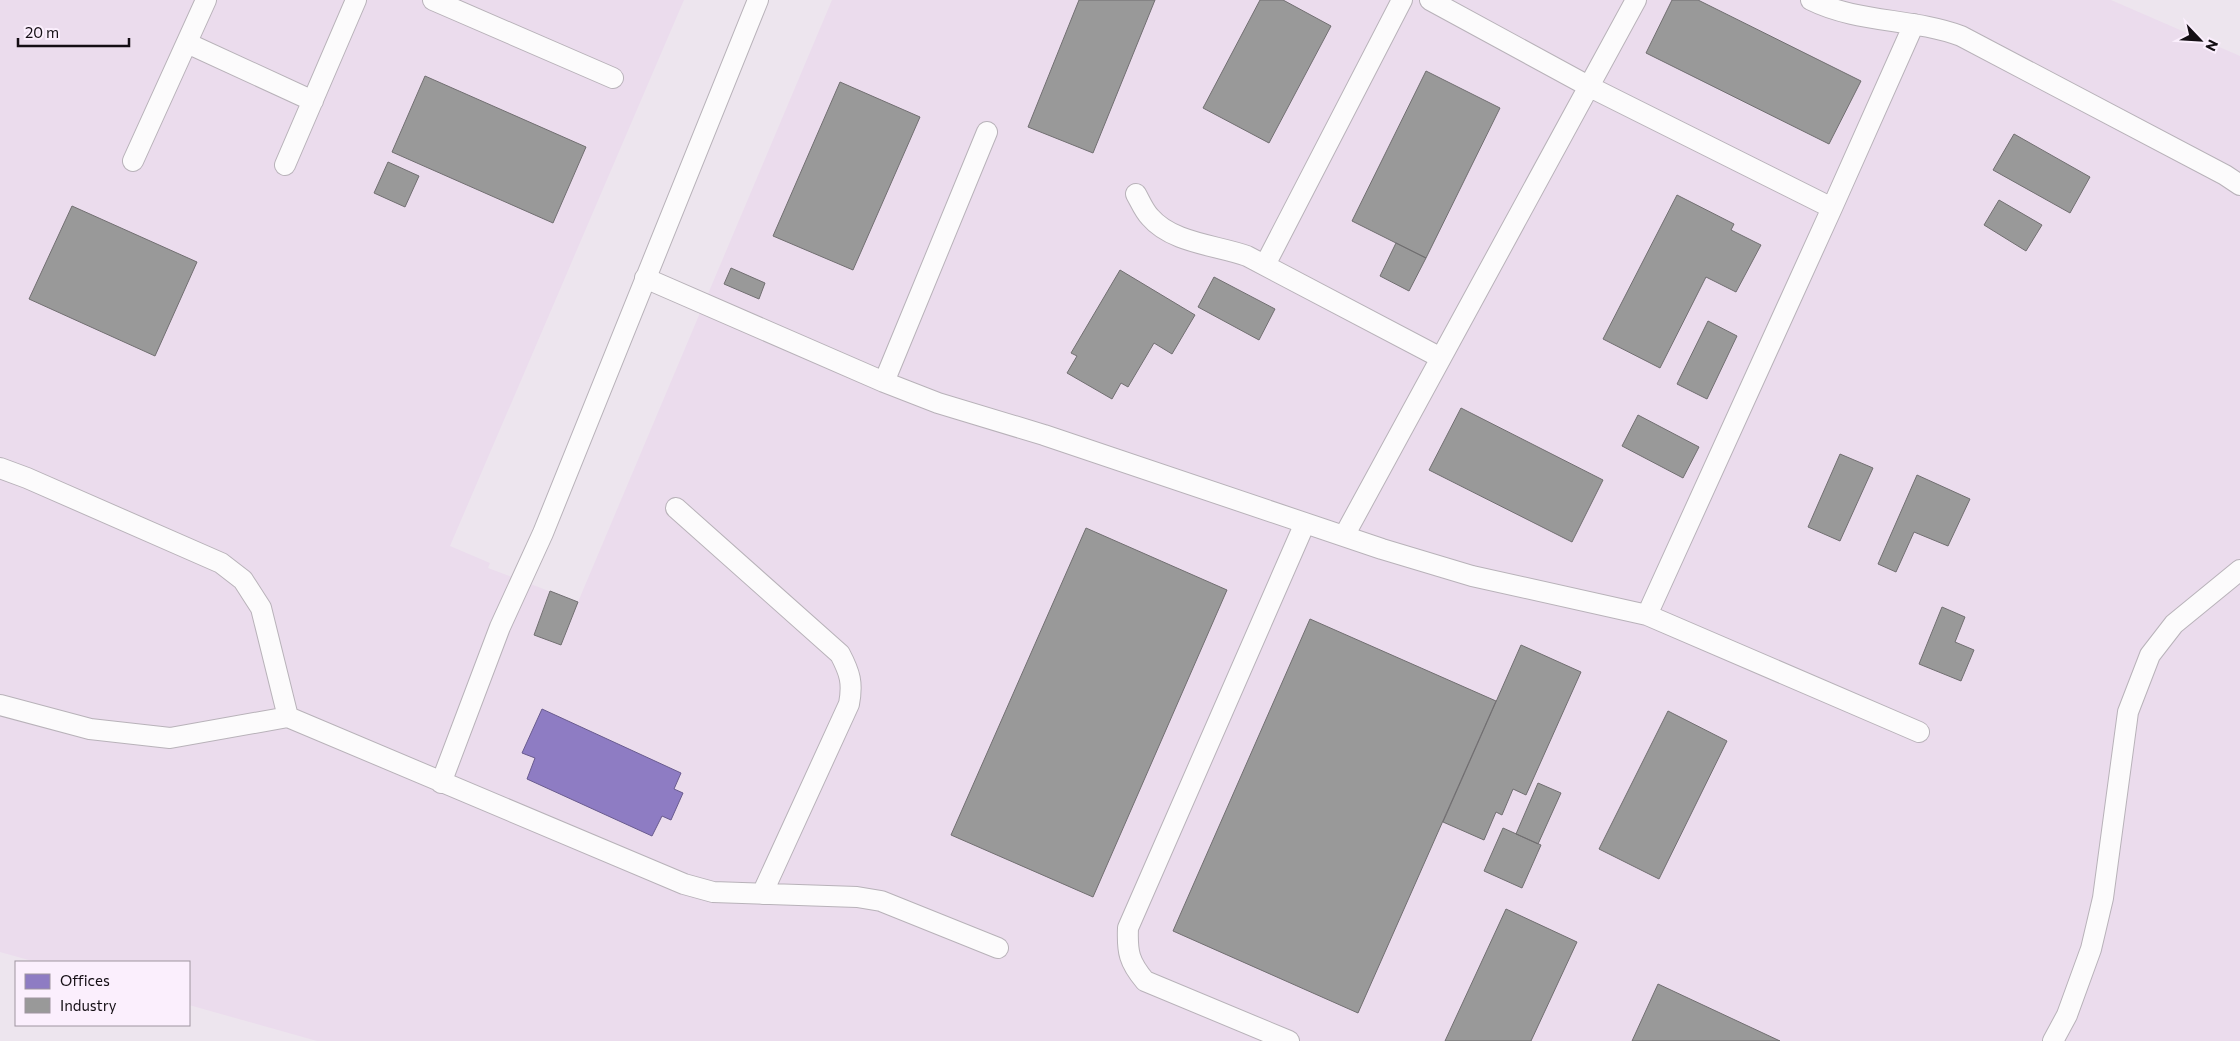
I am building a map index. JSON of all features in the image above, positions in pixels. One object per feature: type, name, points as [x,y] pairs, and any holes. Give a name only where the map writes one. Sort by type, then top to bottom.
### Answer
[{"type":"lane","points":[[134,161],[206,0]]},
{"type":"lane","points":[[285,165],[356,0]]},
{"type":"lane","points":[[433,0],[613,78]]},
{"type":"lane","points":[[441,783],[500,627],[543,534],[758,0]]},
{"type":"lane","points":[[1265,265],[1402,0]]},
{"type":"lane","points":[[1430,0],[1590,87],[1832,208]]},
{"type":"lane","points":[[1344,536],[1636,0]]},
{"type":"lane","points":[[1811,0],[1821,5],[1851,13],[1942,29],[1961,36],[2216,170],[2240,185]]},
{"type":"lane","points":[[1647,615],[1914,24]]},
{"type":"lane","points":[[187,42],[313,101]]},
{"type":"lane","points":[[884,382],[987,132]]},
{"type":"lane","points":[[1136,194],[1149,216],[1161,228],[1187,240],[1223,247],[1247,256],[1441,358]]},
{"type":"lane","points":[[646,278],[884,382],[938,403],[1044,435],[1344,536],[1472,576],[1647,615],[1673,624],[1919,732]]},
{"type":"lane","points":[[0,468],[221,563],[243,580],[261,608],[288,717]]},
{"type":"lane","points":[[676,508],[840,654],[848,669],[852,687],[849,704],[762,894]]},
{"type":"lane","points":[[1289,1041],[1146,981],[1133,967],[1127,948],[1128,928],[1305,523]]},
{"type":"lane","points":[[2053,1041],[2067,1015],[2091,949],[2103,898],[2128,712],[2150,655],[2174,624],[2240,570]]},
{"type":"lane","points":[[0,705],[90,729],[138,736],[170,738],[288,717],[684,884],[714,892],[857,896],[881,901],[998,948]]},
{"type":"shaded area","points":[[0,0],[684,0],[450,546],[490,563],[488,568],[578,602],[832,0],[2111,0],[2240,56],[2240,1041],[317,1041],[190,1005],[190,961],[32,961],[0,952]]},
{"type":"building: Offices","points":[[542,709],[681,773],[674,789],[683,793],[671,820],[662,816],[652,836],[527,779],[535,758],[522,753]]},
{"type":"building: Industry","points":[[1079,0],[1155,0],[1093,153],[1028,127]]},
{"type":"building: Industry","points":[[1260,0],[1283,0],[1331,26],[1269,143],[1203,108]]},
{"type":"building: Industry","points":[[1672,0],[1698,0],[1861,81],[1829,144],[1646,53]]},
{"type":"building: Industry","points":[[1426,71],[1500,108],[1426,258],[1352,221]]},
{"type":"building: Industry","points":[[425,76],[586,147],[553,223],[392,152]]},
{"type":"building: Industry","points":[[840,82],[920,117],[853,270],[773,236]]},
{"type":"building: Industry","points":[[2014,134],[2090,177],[2070,213],[1993,170]]},
{"type":"building: Industry","points":[[388,162],[419,176],[405,207],[374,193]]},
{"type":"building: Industry","points":[[1677,195],[1734,224],[1731,230],[1761,245],[1736,292],[1706,277],[1660,368],[1603,339]]},
{"type":"building: Industry","points":[[1999,200],[2042,225],[2026,251],[1984,225]]},
{"type":"building: Industry","points":[[72,206],[197,262],[155,356],[29,299]]},
{"type":"building: Industry","points":[[1396,243],[1426,258],[1409,291],[1380,276]]},
{"type":"building: Industry","points":[[731,268],[765,283],[759,299],[724,284]]},
{"type":"building: Industry","points":[[1120,270],[1195,315],[1172,354],[1154,343],[1128,387],[1121,383],[1112,399],[1067,373],[1077,356],[1071,353]]},
{"type":"building: Industry","points":[[1214,277],[1275,309],[1259,340],[1198,307]]},
{"type":"building: Industry","points":[[1708,321],[1737,336],[1707,399],[1677,384]]},
{"type":"building: Industry","points":[[1461,408],[1603,480],[1572,542],[1429,470]]},
{"type":"building: Industry","points":[[1638,415],[1699,447],[1683,478],[1622,446]]},
{"type":"building: Industry","points":[[1840,454],[1873,468],[1840,541],[1808,527]]},
{"type":"building: Industry","points":[[1917,475],[1970,499],[1948,546],[1914,532],[1896,572],[1878,564]]},
{"type":"building: Industry","points":[[1086,528],[1227,590],[1093,897],[951,835]]},
{"type":"building: Industry","points":[[550,591],[578,602],[561,645],[534,635]]},
{"type":"building: Industry","points":[[1942,607],[1965,617],[1955,642],[1974,650],[1961,681],[1919,664]]},
{"type":"building: Industry","points":[[1310,619],[1496,701],[1358,1013],[1173,931]]},
{"type":"building: Industry","points":[[1521,645],[1581,672],[1526,795],[1513,789],[1502,815],[1496,812],[1484,840],[1443,822]]},
{"type":"building: Industry","points":[[1668,711],[1727,741],[1659,879],[1599,849]]},
{"type":"building: Industry","points":[[1538,783],[1561,793],[1538,844],[1516,834]]},
{"type":"building: Industry","points":[[1503,828],[1541,845],[1522,888],[1484,871]]},
{"type":"building: Industry","points":[[1506,909],[1577,942],[1531,1041],[1445,1041]]},
{"type":"building: Industry","points":[[1658,984],[1780,1041],[1632,1041]]}]
